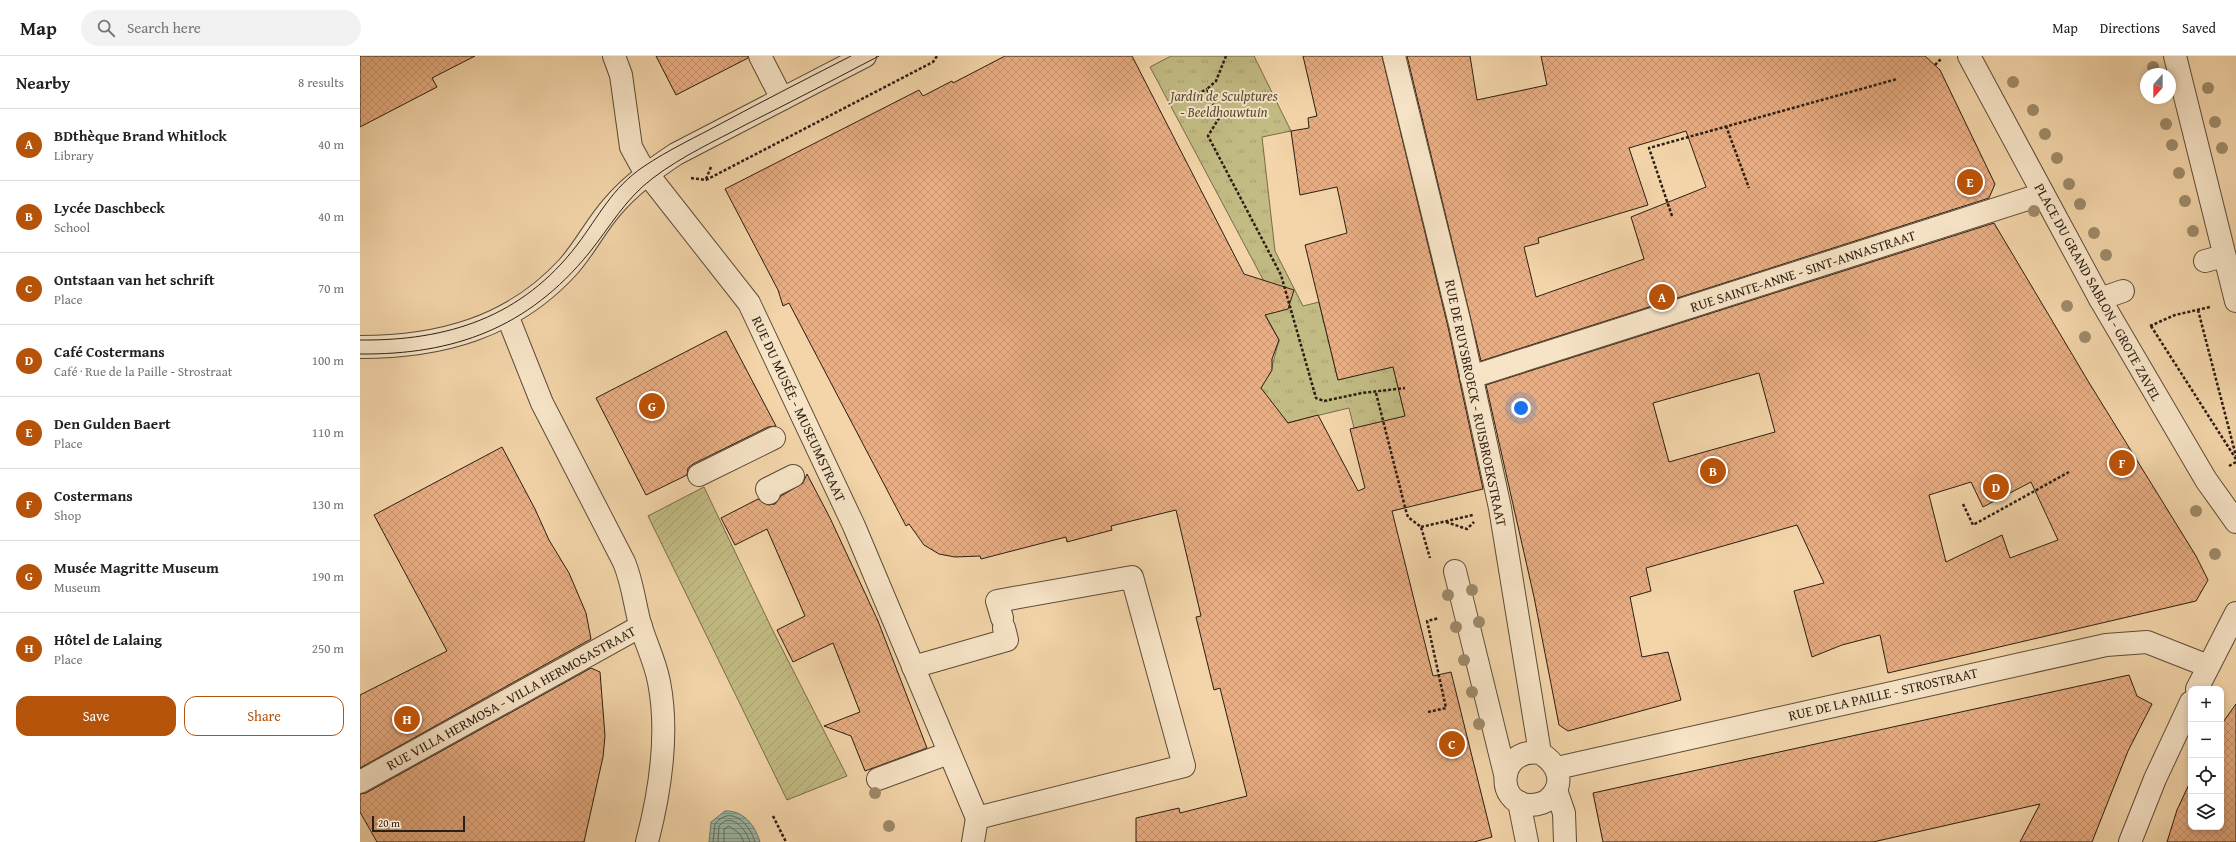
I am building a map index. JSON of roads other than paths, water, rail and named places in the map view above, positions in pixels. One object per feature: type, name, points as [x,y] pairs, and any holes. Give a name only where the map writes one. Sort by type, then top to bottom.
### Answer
[{"type":"street","name":"RUE DU MUSÉE - MUSEUMSTRAAT","points":[[614,56],[621,75],[631,147],[647,173],[749,303],[805,422],[807,469],[854,526],[977,818]]},
{"type":"street","points":[[760,56],[782,99]]},
{"type":"street","name":"RUE DE RUYSBROECK - RUISBROEKSTRAAT","points":[[1394,56],[1471,377],[1500,508],[1540,753]]},
{"type":"street","name":"PLACE DU GRAND SABLON - GROTE ZAVEL","points":[[1969,56],[2100,300],[2206,480],[2236,522]]},
{"type":"street","points":[[2175,56],[2214,258],[2226,303]]},
{"type":"street","points":[[360,347],[409,346],[435,342],[484,327],[507,315],[549,285],[567,267],[584,248],[612,206],[647,173],[689,147],[782,99],[851,59]]},
{"type":"street","name":"RUE SAINTE-ANNE - SINT-ANNASTRAAT","points":[[1471,377],[2043,194]]},
{"type":"street","points":[[2100,300],[2123,291]]},
{"type":"street","points":[[507,315],[542,403],[624,562],[632,581],[635,606],[641,626],[652,653],[659,682],[663,721],[658,791],[647,842]]},
{"type":"street","points":[[699,474],[805,422]]},
{"type":"street","points":[[769,494],[767,489],[807,469]]},
{"type":"street","points":[[1454,571],[1508,790],[1519,802],[1527,805],[1542,803],[1549,799],[1556,790],[1559,779],[1557,768],[1550,759],[1540,753],[1531,752],[1518,756],[1509,766],[1505,774]]},
{"type":"street","points":[[913,667],[1007,640],[997,601],[1132,577],[1184,766],[977,818],[973,842]]},
{"type":"street","points":[[2198,686],[2236,614]]},
{"type":"street","name":"RUE VILLA HERMOSA - VILLA HERMOSASTRAAT","points":[[360,782],[641,626]]},
{"type":"street","name":"RUE DE LA PAILLE - STROSTRAAT","points":[[1557,768],[2106,645],[2147,642],[2208,666]]},
{"type":"street","points":[[2130,842],[2155,779],[2188,708]]},
{"type":"street","points":[[878,779],[949,753]]},
{"type":"street","points":[[1556,790],[1564,813],[1565,842]]},
{"type":"street","points":[[1519,802],[1527,842]]},
{"type":"water","points":[[725,811],[731,811],[743,816],[755,830],[760,842],[709,842],[711,822]]},
{"type":"tram line","points":[[360,340],[423,336],[453,329],[481,320],[507,307],[532,290],[555,270],[577,245],[614,193],[632,175],[682,144],[851,56]]},
{"type":"tram line","points":[[360,354],[394,353],[427,349],[458,342],[487,332],[515,318],[541,301],[566,279],[589,253],[634,195],[664,170],[699,149],[879,56]]},
{"type":"place","name":"Den Gulden Baert","points":[[1970,182]]},
{"type":"place","name":"BDthèque Brand Whitlock","points":[[1662,297]]},
{"type":"place","name":"Musée Magritte Museum","points":[[652,406]]},
{"type":"place","name":"Costermans","points":[[2122,463]]},
{"type":"place","name":"Lycée Daschbeck","points":[[1713,471]]},
{"type":"place","name":"Café Costermans","points":[[1996,487]]},
{"type":"place","name":"Hôtel de Lalaing","points":[[407,719]]},
{"type":"place","name":"Ontstaan van het schrift","points":[[1452,744]]},
{"type":"park label","name":"Jardin de Sculptures - Beeldhouwtuin","points":[[1224,104]]}]
